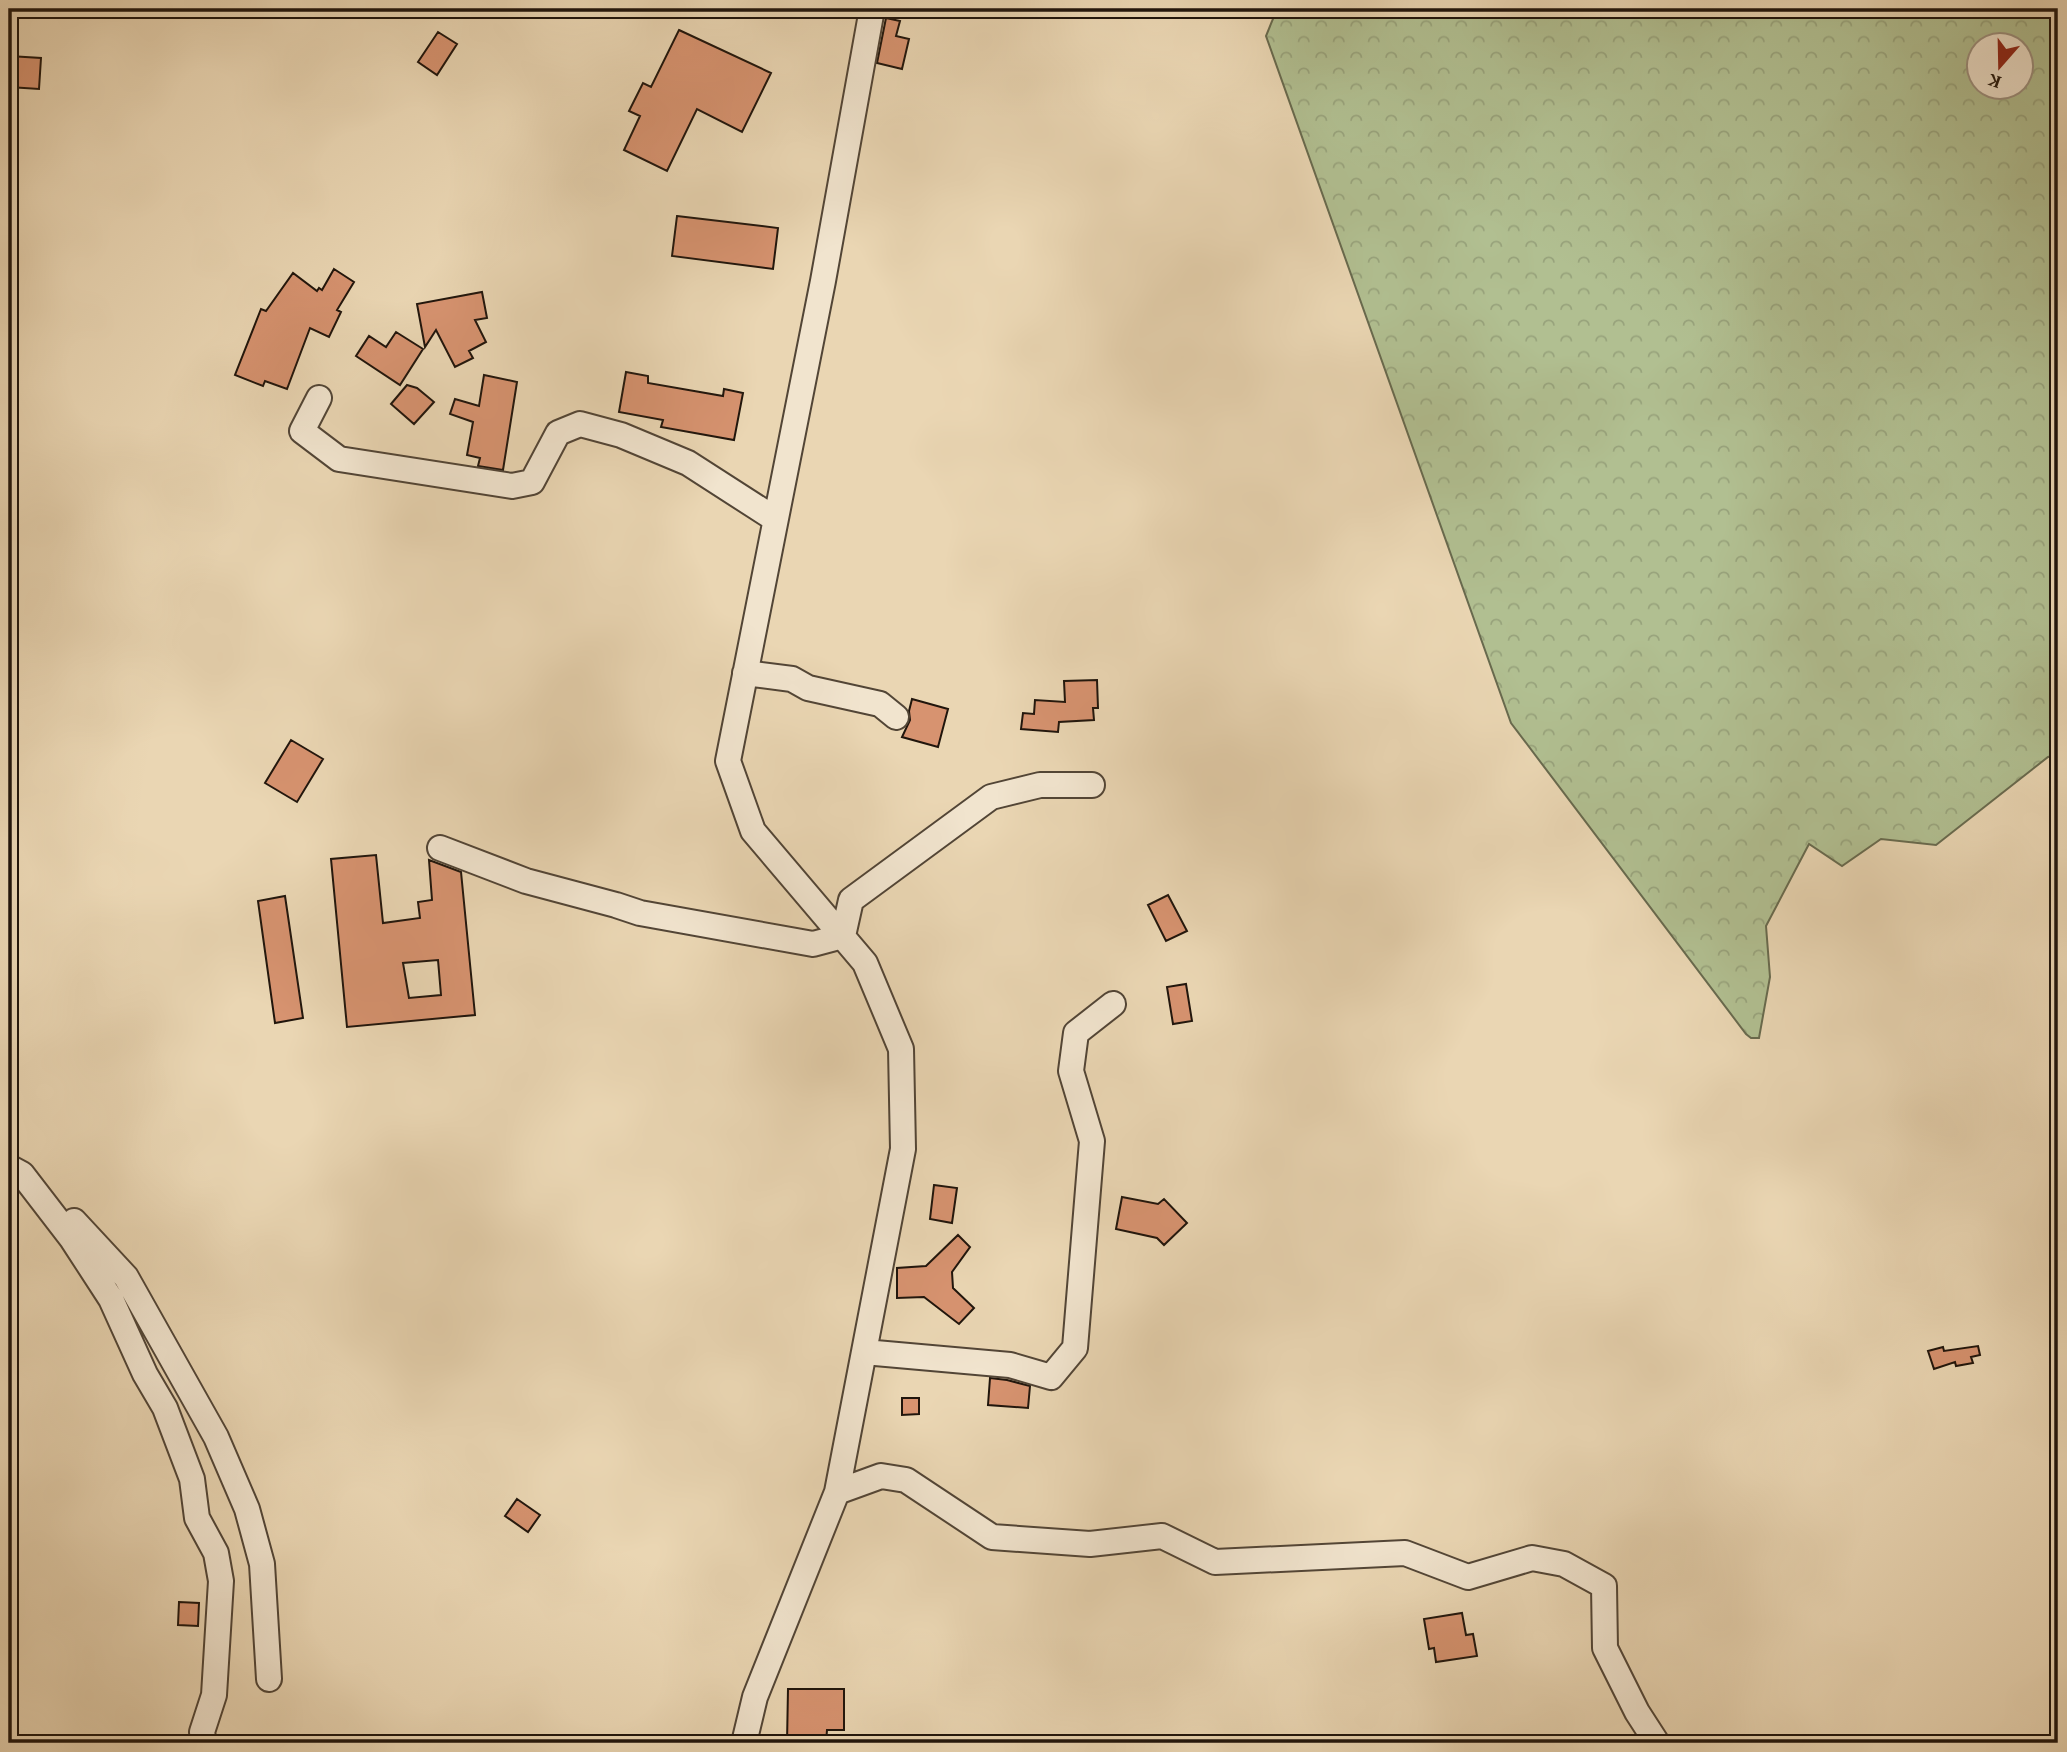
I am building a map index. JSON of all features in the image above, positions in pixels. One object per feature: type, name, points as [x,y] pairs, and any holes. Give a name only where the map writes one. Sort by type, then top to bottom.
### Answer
[{"type":"street","points":[[744,1743],[755,1697],[837,1492],[903,1149],[901,1049],[865,963],[753,831],[728,761],[823,281],[872,9]]},
{"type":"street","points":[[319,398],[302,431],[339,459],[512,486],[532,482],[558,433],[580,424],[621,435],[688,463],[775,519]]},
{"type":"street","points":[[745,673],[792,679],[808,688],[880,704],[896,717]]},
{"type":"street","points":[[843,936],[851,900],[991,797],[1040,785],[1092,786]]},
{"type":"street","points":[[440,848],[526,881],[640,913],[813,943],[843,936]]},
{"type":"street","points":[[864,1352],[1010,1365],[1051,1377],[1075,1348],[1092,1141],[1071,1071],[1076,1033],[1113,1004]]},
{"type":"street","points":[[15,1170],[78,1225],[126,1277],[216,1437],[247,1509],[262,1564],[269,1679]]},
{"type":"street","points":[[15,1170],[72,1239],[111,1299],[145,1374],[165,1408],[192,1479],[197,1518],[215,1553],[221,1581],[214,1695],[202,1732],[204,1743]]},
{"type":"street","points":[[837,1492],[881,1476],[906,1480],[992,1537],[1090,1544],[1161,1536],[1215,1562],[1405,1553],[1468,1577],[1532,1558],[1564,1564],[1604,1586],[1605,1648],[1637,1712],[1657,1743]]},
{"type":"green space","points":[[1277,9],[2058,9],[2058,755],[2048,757],[1936,845],[1881,839],[1842,866],[1809,844],[1766,926],[1770,977],[1759,1038],[1751,1038],[1511,723],[1266,36]]},
{"type":"building","points":[[886,18],[900,21],[896,36],[909,39],[902,69],[877,63]]},
{"type":"building","points":[[679,30],[771,73],[742,132],[697,109],[667,171],[624,150],[640,116],[629,111],[643,83],[651,87]]},
{"type":"building","points":[[438,32],[457,44],[437,75],[418,62]]},
{"type":"building","points":[[9,56],[41,58],[39,89],[9,87]]},
{"type":"building","points":[[677,216],[778,228],[773,269],[672,256]]},
{"type":"building","points":[[334,269],[354,282],[337,310],[341,312],[329,337],[310,328],[287,389],[265,381],[263,386],[235,375],[261,309],[266,311],[293,273],[317,291],[319,288],[322,290]]},
{"type":"building","points":[[482,292],[487,318],[475,320],[486,342],[469,351],[473,358],[455,367],[436,330],[425,347],[417,304]]},
{"type":"building","points":[[396,332],[423,349],[400,385],[356,356],[369,336],[386,347]]},
{"type":"building","points":[[626,372],[648,376],[648,383],[723,396],[724,389],[743,393],[734,440],[661,427],[663,420],[619,412]]},
{"type":"building","points":[[484,375],[517,382],[503,470],[478,466],[480,458],[467,455],[473,422],[450,414],[455,399],[479,406]]},
{"type":"building","points":[[407,385],[417,388],[434,402],[414,424],[391,404]]},
{"type":"building","points":[[1097,680],[1098,708],[1093,708],[1094,720],[1059,722],[1058,732],[1021,729],[1023,713],[1034,714],[1035,700],[1065,702],[1064,681]]},
{"type":"building","points":[[912,699],[948,709],[938,747],[902,737],[910,720]]},
{"type":"building","points":[[291,740],[323,759],[297,802],[265,783]]},
{"type":"building","points":[[376,855],[383,923],[420,918],[418,902],[432,900],[429,860],[461,872],[475,1015],[347,1027],[331,859]],"holes":[[[438,960],[441,995],[409,998],[403,963]]]},
{"type":"building","points":[[1168,895],[1187,931],[1166,941],[1148,905]]},
{"type":"building","points":[[285,896],[303,1018],[275,1023],[258,901]]},
{"type":"building","points":[[1186,984],[1192,1021],[1173,1024],[1167,987]]},
{"type":"building","points":[[934,1185],[957,1188],[952,1223],[930,1219]]},
{"type":"building","points":[[1122,1197],[1158,1204],[1164,1199],[1187,1223],[1164,1245],[1157,1238],[1116,1229]]},
{"type":"building","points":[[958,1235],[970,1247],[952,1272],[953,1288],[974,1308],[959,1324],[924,1297],[897,1298],[897,1268],[926,1266]]},
{"type":"building","points":[[1978,1346],[1980,1355],[1971,1357],[1973,1363],[1956,1366],[1955,1362],[1934,1369],[1928,1351],[1943,1347],[1944,1351]]},
{"type":"building","points":[[990,1378],[1030,1386],[1028,1408],[988,1405]]},
{"type":"building","points":[[902,1398],[919,1398],[919,1414],[902,1415]]},
{"type":"building","points":[[517,1499],[540,1515],[528,1532],[505,1516]]},
{"type":"building","points":[[179,1602],[199,1603],[198,1626],[178,1625]]},
{"type":"building","points":[[1462,1613],[1466,1635],[1473,1634],[1477,1656],[1436,1662],[1434,1648],[1429,1649],[1424,1619]]},
{"type":"building","points":[[788,1689],[844,1689],[844,1730],[827,1730],[826,1743],[787,1743]]}]
